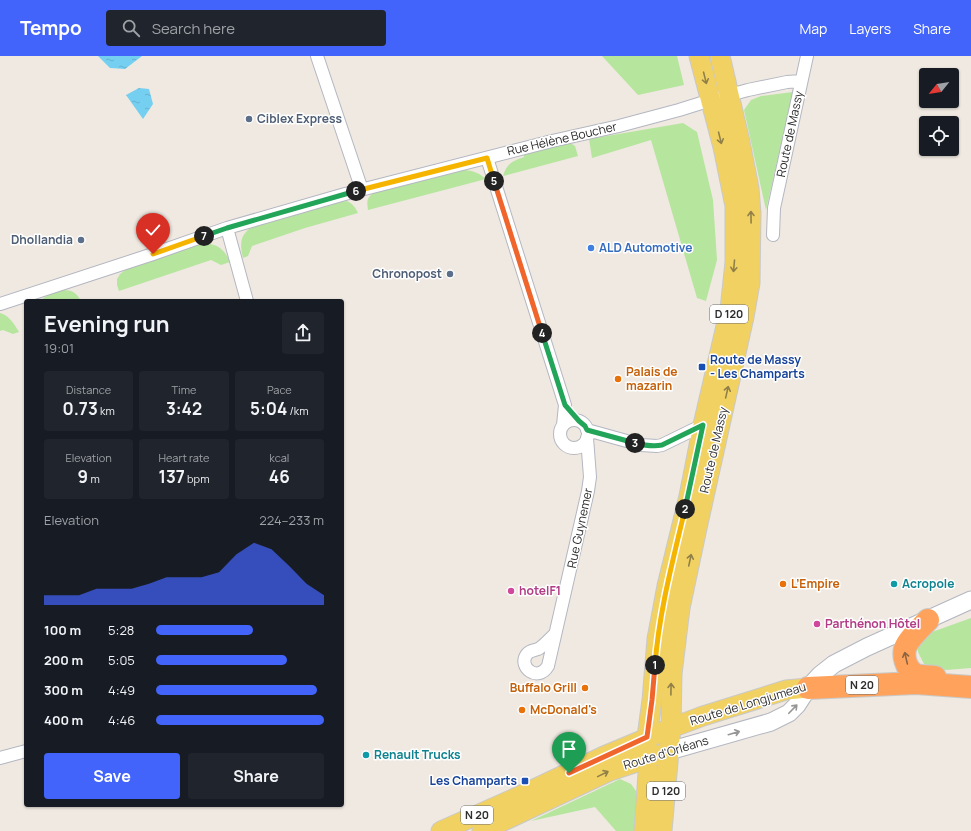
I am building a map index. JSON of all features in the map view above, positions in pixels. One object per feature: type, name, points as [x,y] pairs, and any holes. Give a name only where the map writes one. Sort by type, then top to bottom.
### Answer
[{"type":"highway","points":[[928,620],[907,644],[904,652],[905,661],[911,671],[917,675],[936,677],[946,685],[971,687]]},
{"type":"highway","name":"N 20","points":[[808,688],[916,683],[946,685]]},
{"type":"main road","name":"Route de Massy","points":[[644,831],[648,773],[647,737],[652,700],[657,639],[667,586],[689,496],[703,425],[730,309],[735,262],[734,206],[723,147],[700,56]]},
{"type":"main road","name":"Route de Massy","points":[[662,831],[671,728],[672,674],[680,608],[744,318],[750,284],[752,214],[749,188],[720,56]]},
{"type":"main road","name":"Route de Longjumeau","points":[[671,728],[703,716],[786,690],[808,688]]},
{"type":"main road","name":"Route d'Orléans","points":[[515,807],[604,756],[671,728]]},
{"type":"main road","name":"Route d'Orléans","points":[[515,807],[610,771],[669,751]]},
{"type":"main road","name":"N 20","points":[[441,831],[515,807]]},
{"type":"main road","name":"N 20","points":[[482,831],[515,807]]},
{"type":"street","points":[[317,56],[362,190]]},
{"type":"street","name":"Route de Massy","points":[[772,235],[774,208],[806,56]]},
{"type":"street","name":"Route de Massy","points":[[711,100],[758,88],[787,82],[801,81]]},
{"type":"street","name":"Rue Hélène Boucher","points":[[0,304],[227,228],[362,190],[552,141],[619,126],[711,100]]},
{"type":"street","points":[[487,158],[565,405],[563,425],[560,432],[562,440],[564,444],[572,447],[589,467]]},
{"type":"street","points":[[227,228],[247,299]]},
{"type":"street","points":[[565,405],[585,426],[587,434],[582,444],[572,447]]},
{"type":"street","points":[[563,425],[570,420],[579,421]]},
{"type":"street","points":[[587,434],[641,445],[657,446],[703,425]]},
{"type":"street","name":"Rue Guynemer","points":[[549,662],[588,491],[590,477],[587,434]]},
{"type":"street","name":"Route de Longjumeau","points":[[808,688],[820,675],[834,664],[867,646],[971,600]]},
{"type":"street","points":[[538,649],[545,653],[549,662],[546,669],[540,673],[532,673],[526,668],[524,661],[527,654],[538,649],[554,635]]},
{"type":"street","name":"Route d'Orléans","points":[[669,751],[771,722],[783,717],[797,705],[808,688]]},
{"type":"street","points":[[0,758],[24,752]]},
{"type":"green space","points":[[602,56],[677,56],[684,85],[638,95]]},
{"type":"green space","points":[[793,92],[766,210],[744,110],[751,100],[761,96]]},
{"type":"green space","points":[[683,123],[697,132],[713,200],[717,260],[706,301],[697,298],[651,140],[592,158],[589,139]]},
{"type":"green space","points":[[569,142],[575,146],[578,156],[503,176],[506,168],[514,161],[524,157],[524,154]]},
{"type":"green space","points":[[465,170],[481,175],[486,179],[368,210],[368,198],[374,193]]},
{"type":"green space","points":[[347,201],[354,206],[358,213],[305,228],[252,246],[248,256],[243,258],[241,241],[246,232],[252,227],[263,222],[301,211]]},
{"type":"green space","points":[[206,243],[215,245],[221,249],[226,254],[230,262],[221,265],[211,260],[119,291],[117,279],[120,274],[130,267]]},
{"type":"green space","points":[[63,290],[69,291],[74,292],[80,299],[42,299]]},
{"type":"green space","points":[[0,313],[9,318],[19,332],[13,334],[3,330],[0,331]]},
{"type":"green space","points":[[971,618],[971,668],[946,670],[924,664],[918,652],[918,641],[932,632]]},
{"type":"green space","points":[[620,779],[631,784],[636,791],[636,831],[616,831],[595,807],[531,821]]},
{"type":"water","points":[[98,56],[142,56],[125,69],[110,68]]},
{"type":"water","points":[[139,88],[149,89],[153,104],[143,119],[126,95]]},
{"type":"place","name":"Ciblex Express","points":[[249,119]]},
{"type":"place","name":"Dhollandia","points":[[81,240]]},
{"type":"place","name":"ALD Automotive","points":[[591,248]]},
{"type":"place","name":"Chronopost","points":[[450,274]]},
{"type":"place","name":"Route de Massy - Les Champarts","points":[[702,367]]},
{"type":"place","name":"Palais de mazarin","points":[[618,379]]},
{"type":"place","name":"L’Empire","points":[[783,584]]},
{"type":"place","name":"Acropole","points":[[894,584]]},
{"type":"place","name":"hotelF1","points":[[511,591]]},
{"type":"place","name":"Parthénon Hôtel","points":[[817,624]]},
{"type":"place","name":"Buffalo Grill","points":[[585,688]]},
{"type":"place","name":"McDonald's","points":[[522,710]]},
{"type":"place","name":"Renault Trucks","points":[[366,755]]},
{"type":"place","name":"Les Champarts","points":[[525,781]]},
{"type":"route","points":[[153,254],[227,228],[345,194],[487,158],[565,405],[587,430],[641,445],[662,445],[703,425],[689,496],[667,586],[657,639],[652,700],[647,737],[569,773]]}]
